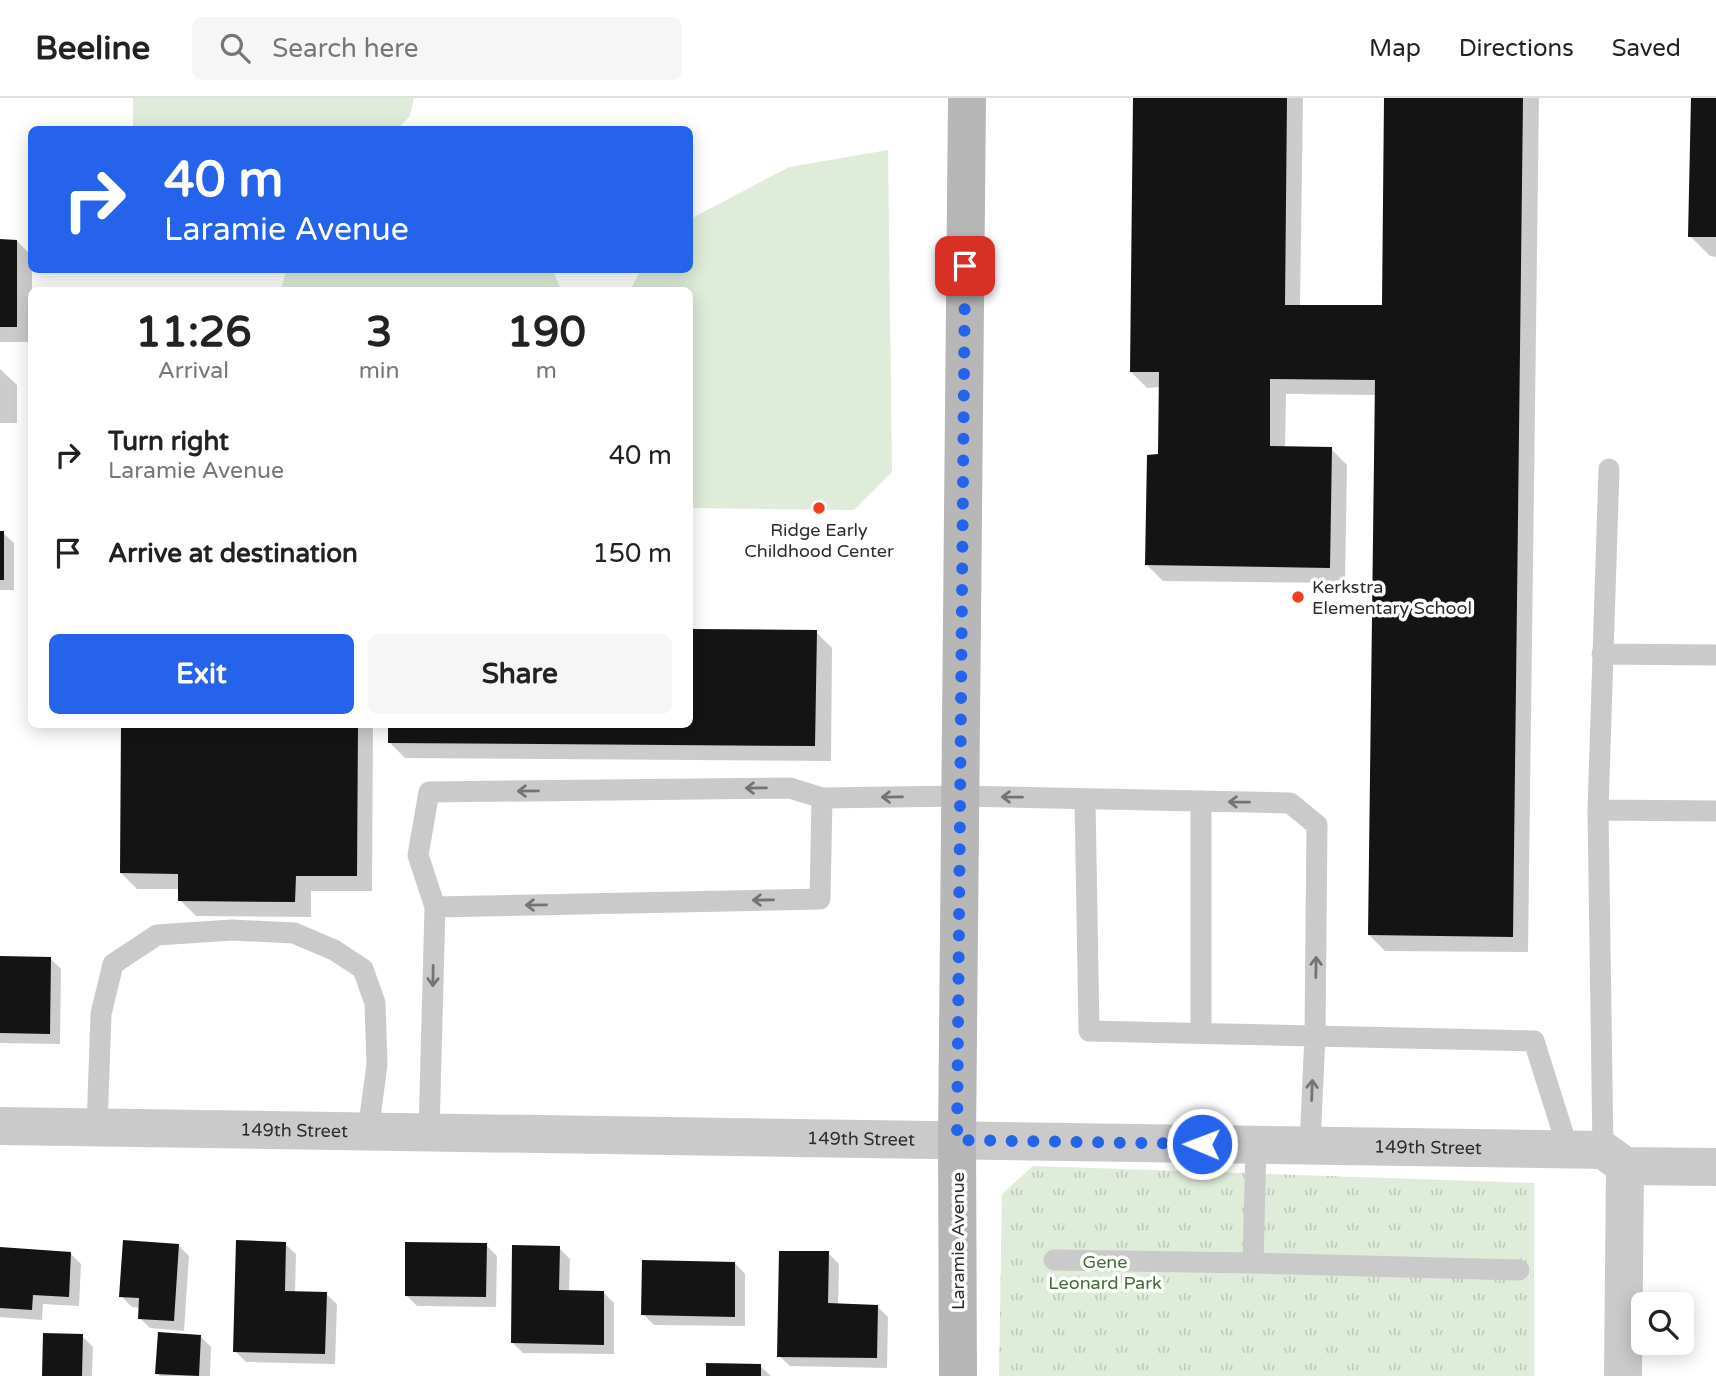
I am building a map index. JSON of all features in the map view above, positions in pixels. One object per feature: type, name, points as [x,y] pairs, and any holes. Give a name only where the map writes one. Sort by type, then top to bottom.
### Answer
[{"type":"street","name":"Laramie Avenue","points":[[958,1376],[957,1140],[967,98]]},
{"type":"street","name":"149th Street","points":[[0,1126],[1310,1145],[1599,1155],[1716,1167]]},
{"type":"street","points":[[1599,1155],[1623,1376]]},
{"type":"lane","points":[[1599,1155],[1598,810],[1609,469]]},
{"type":"lane","points":[[1602,654],[1716,655]]},
{"type":"lane","points":[[429,1133],[435,907],[418,855],[429,792],[790,788],[822,798],[961,796],[1290,803],[1317,825],[1315,1035],[1310,1145]]},
{"type":"lane","points":[[435,907],[820,899],[822,798]]},
{"type":"lane","points":[[1085,799],[1089,1031],[1534,1041],[1599,1155]]},
{"type":"lane","points":[[1200,1033],[1201,801]]},
{"type":"lane","points":[[1598,810],[1716,811]]},
{"type":"lane","points":[[97,1128],[101,1014],[113,964],[157,935],[232,930],[294,933],[334,950],[363,969],[374,1003],[377,1064],[368,1132]]},
{"type":"lane","points":[[1253,1264],[1256,1145]]},
{"type":"lane","points":[[1054,1260],[1519,1270]]},
{"type":"green space","points":[[133,98],[414,98],[410,116],[400,126],[133,126]]},
{"type":"green space","points":[[888,150],[892,472],[854,510],[693,508],[693,287],[632,287],[639,273],[693,273],[693,217],[789,167]]},
{"type":"green space","points":[[285,273],[554,273],[560,287],[282,287]]},
{"type":"green space","name":"Gene Leonard Park","points":[[1033,1166],[1534,1183],[1534,1376],[999,1376],[1002,1194]]},
{"type":"building","points":[[1133,98],[1287,98],[1285,305],[1382,305],[1384,98],[1523,98],[1513,937],[1368,935],[1375,380],[1270,379],[1270,446],[1332,447],[1330,568],[1145,565],[1147,455],[1158,454],[1159,372],[1130,372]]},
{"type":"building","points":[[1691,98],[1716,98],[1716,237],[1688,237]]},
{"type":"building","points":[[0,239],[17,240],[17,327],[0,327]]},
{"type":"building","points":[[0,531],[4,531],[4,580],[0,580]]},
{"type":"building","points":[[693,629],[817,630],[815,746],[388,743],[388,728],[693,728]]},
{"type":"building","points":[[121,728],[358,728],[357,876],[296,876],[295,902],[178,901],[178,874],[120,873]]},
{"type":"building","points":[[0,956],[51,957],[50,1034],[0,1033]]},
{"type":"building","points":[[123,1240],[179,1244],[174,1321],[138,1319],[139,1298],[119,1297]]},
{"type":"building","points":[[236,1240],[286,1242],[285,1291],[327,1292],[325,1354],[233,1352]]},
{"type":"building","points":[[405,1242],[487,1243],[486,1297],[405,1296]]},
{"type":"building","points":[[512,1245],[560,1246],[559,1290],[604,1291],[604,1345],[511,1343]]},
{"type":"building","points":[[0,1247],[71,1252],[69,1297],[33,1295],[32,1310],[0,1308]]},
{"type":"building","points":[[779,1251],[829,1251],[828,1303],[878,1305],[877,1358],[777,1357]]},
{"type":"building","points":[[642,1260],[735,1262],[735,1317],[641,1315]]},
{"type":"building","points":[[158,1332],[201,1335],[199,1376],[155,1374]]},
{"type":"building","points":[[43,1333],[83,1334],[82,1376],[42,1376]]},
{"type":"building","points":[[706,1363],[761,1364],[761,1376],[706,1376]]},
{"type":"place","name":"Ridge Early Childhood Center","points":[[819,508]]},
{"type":"place","name":"Kerkstra Elementary School","points":[[1298,597]]},
{"type":"route","points":[[965,266],[957,1140],[1202,1144]]}]
